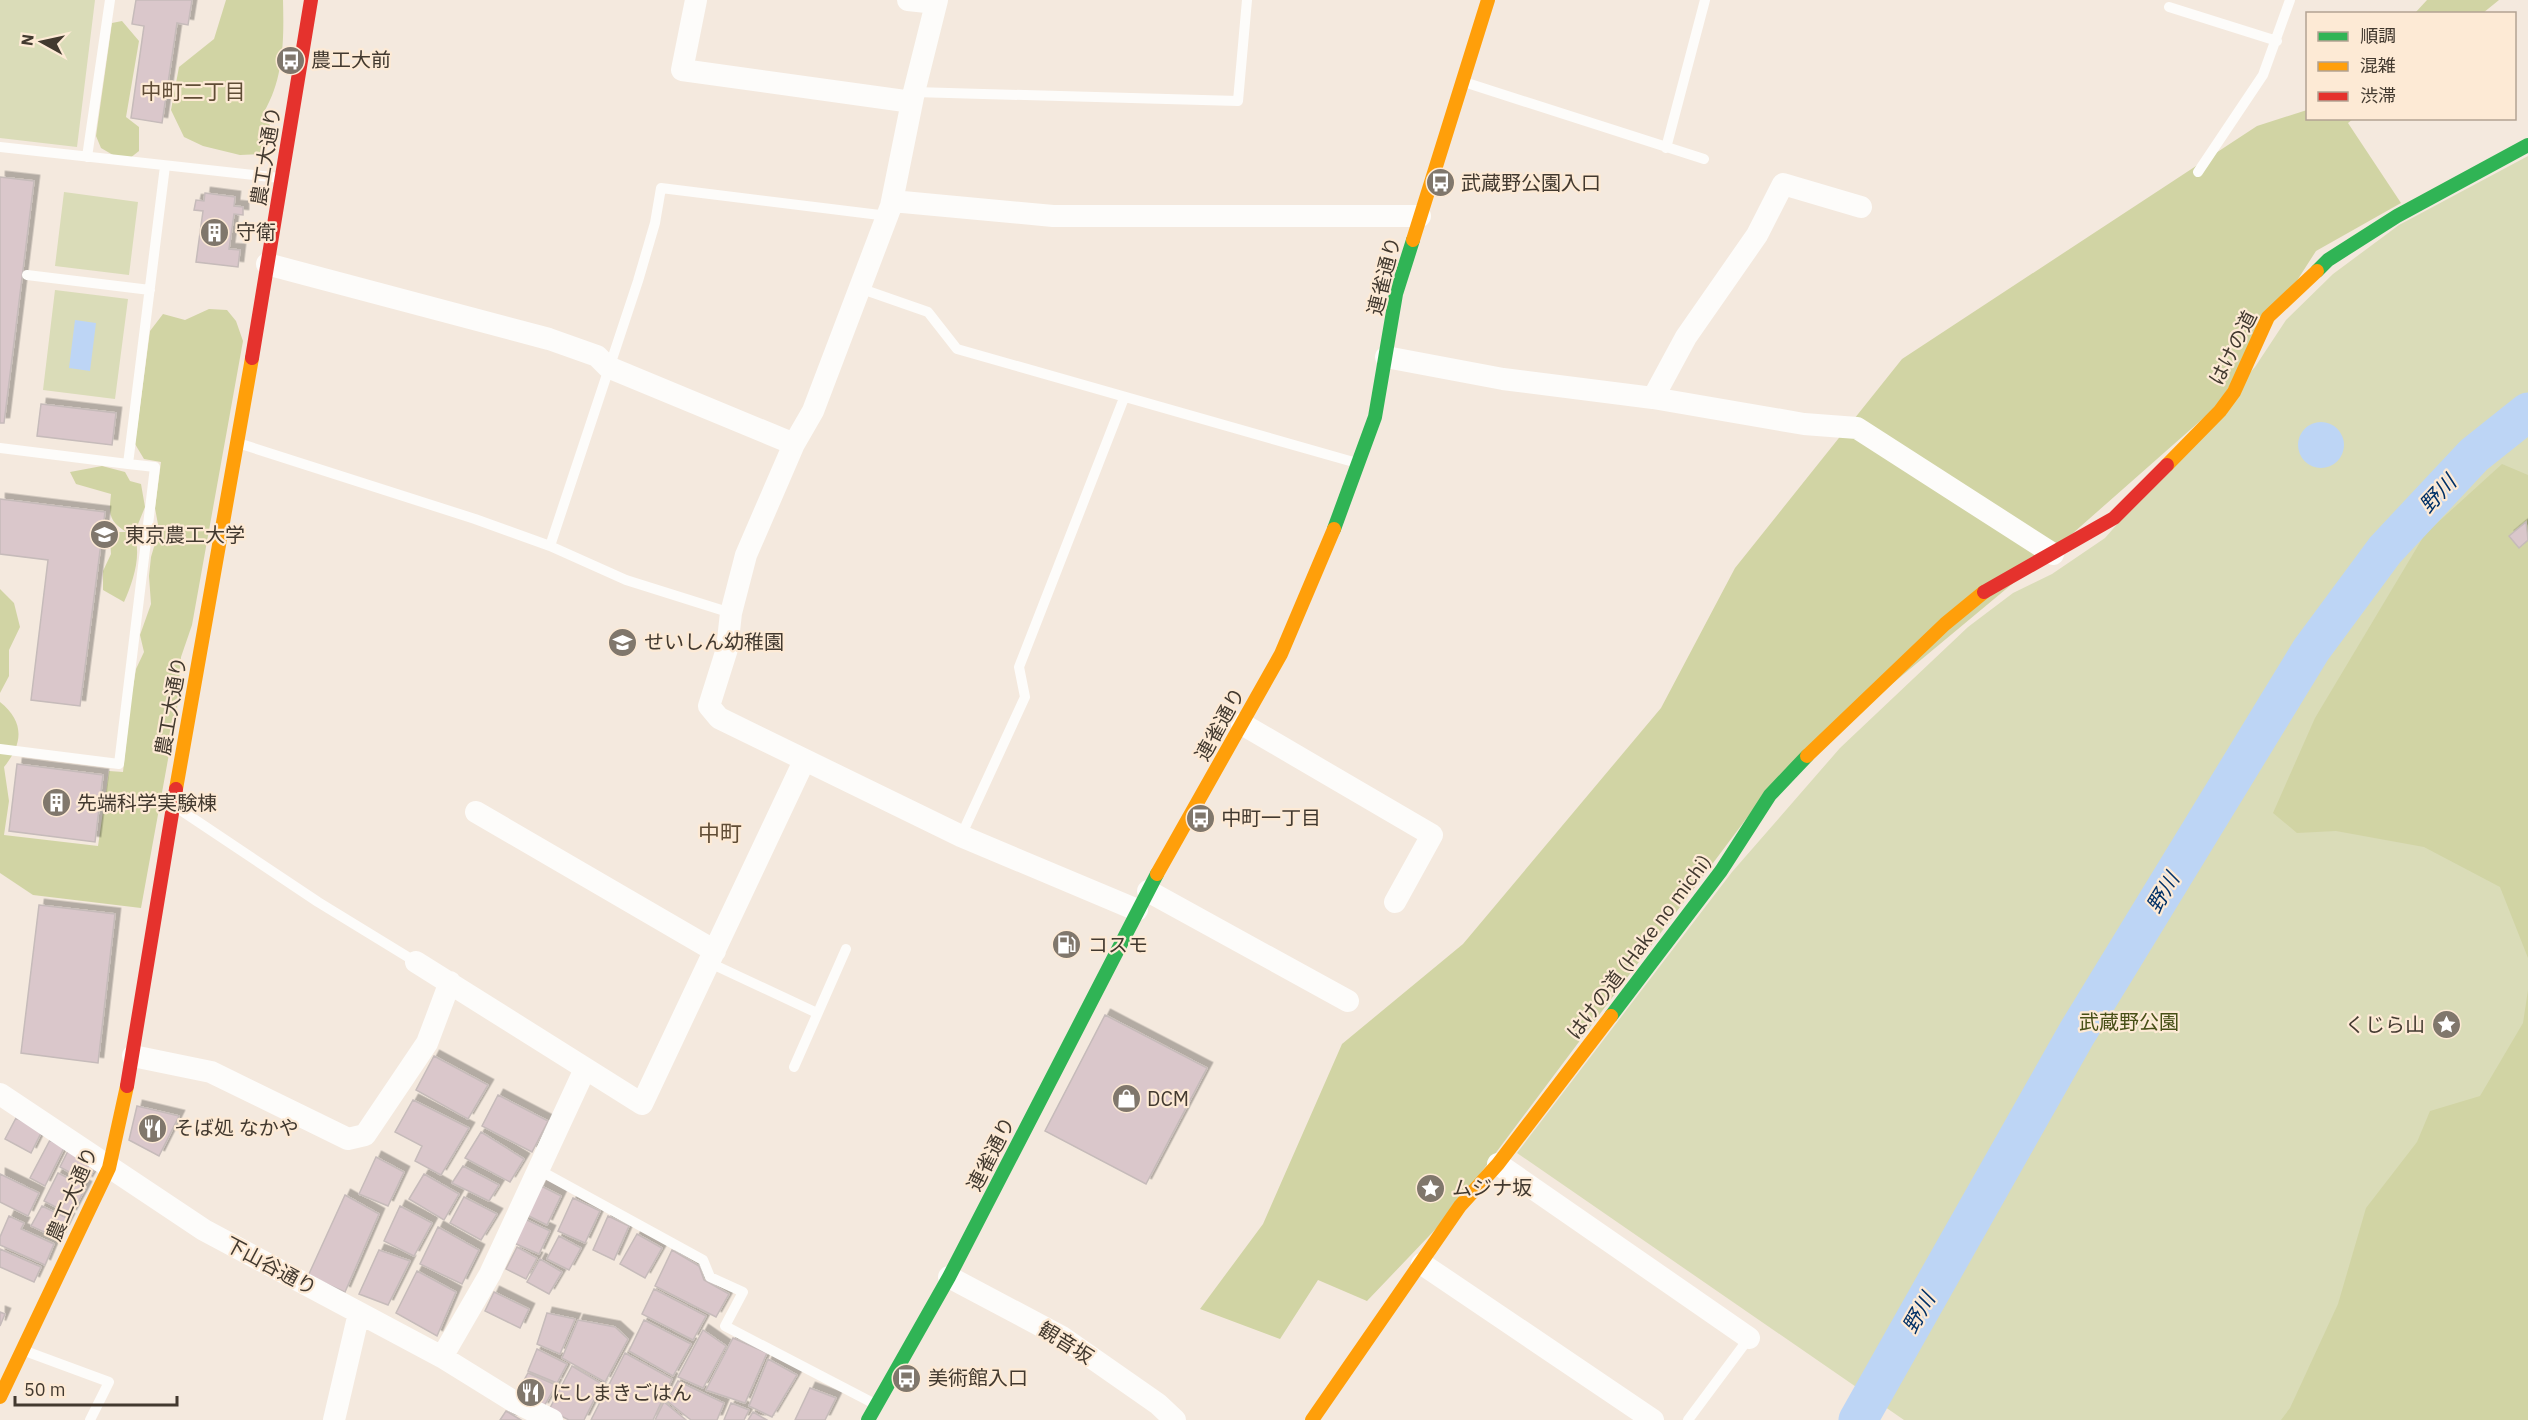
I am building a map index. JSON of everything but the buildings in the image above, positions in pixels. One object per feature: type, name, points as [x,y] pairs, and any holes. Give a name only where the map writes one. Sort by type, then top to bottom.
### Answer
[{"type":"street","name":"農工大通り","points":[[0,1397],[109,1168],[133,1056],[173,805],[283,179],[311,0]]},
{"type":"street","points":[[696,0],[682,70],[913,97]]},
{"type":"street","points":[[908,0],[937,2],[913,97],[890,209],[862,289],[813,411],[794,444],[746,555],[731,613],[727,649],[709,706],[719,718],[961,836],[1142,901],[1348,1001]]},
{"type":"street","name":"連雀通り","points":[[868,1420],[949,1277],[1142,901],[1281,654],[1323,559],[1360,464],[1375,417],[1396,294],[1488,0]]},
{"type":"street","name":"はけの道","points":[[2053,554],[2114,518],[2220,411],[2234,392],[2268,317],[2328,260],[2397,216],[2528,145]]},
{"type":"street","points":[[1653,398],[1686,337],[1757,236],[1783,184],[1861,207]]},
{"type":"street","points":[[890,209],[1053,216],[1420,216]]},
{"type":"street","points":[[267,264],[549,339],[597,356],[608,367],[794,444]]},
{"type":"street","points":[[1386,357],[1503,379],[1653,398],[1804,424],[1857,428],[2053,554]]},
{"type":"street","name":"はけの道 (Hake no michi)","points":[[1312,1420],[1460,1206],[1498,1164],[1721,871],[1770,795],[1792,770],[1945,624],[1989,588],[2053,554]]},
{"type":"street","points":[[1242,724],[1432,835],[1395,902]]},
{"type":"street","points":[[416,962],[642,1104],[804,761]]},
{"type":"street","points":[[476,812],[713,957]]},
{"type":"street","points":[[133,1056],[211,1072],[348,1139],[365,1135],[427,1042],[450,982]]},
{"type":"street","points":[[442,1357],[490,1274],[585,1070]]},
{"type":"street","name":"下山谷通り","points":[[0,1094],[204,1230],[442,1357],[513,1401],[552,1420]]},
{"type":"street","points":[[1498,1164],[1749,1338]]},
{"type":"street","points":[[1422,1264],[1653,1420]]},
{"type":"street","name":"観音坂","points":[[949,1277],[1062,1337],[1158,1404],[1175,1420]]},
{"type":"street","points":[[334,1420],[359,1312]]},
{"type":"lane","points":[[87,157],[110,0]]},
{"type":"lane","points":[[913,97],[1238,101],[1247,0]]},
{"type":"lane","points":[[1666,148],[1705,0]]},
{"type":"lane","points":[[2198,172],[2263,75],[2290,0]]},
{"type":"lane","points":[[2169,7],[2277,41]]},
{"type":"lane","points":[[1464,82],[1704,159]]},
{"type":"lane","points":[[0,147],[283,179]]},
{"type":"lane","points":[[128,464],[165,166]]},
{"type":"lane","points":[[550,546],[638,281],[655,223],[661,188],[890,209]]},
{"type":"lane","points":[[27,275],[150,290]]},
{"type":"lane","points":[[862,289],[928,312],[957,349],[1124,399],[1360,464]]},
{"type":"lane","points":[[961,836],[1025,697],[1019,667],[1124,399]]},
{"type":"lane","points":[[237,443],[474,519],[550,546],[626,580],[731,613]]},
{"type":"lane","points":[[0,448],[155,466],[119,764],[0,749]]},
{"type":"lane","points":[[173,805],[318,902],[416,962]]},
{"type":"lane","points":[[794,1067],[846,950]]},
{"type":"lane","points":[[713,957],[817,1013]]},
{"type":"lane","points":[[537,1169],[703,1260],[710,1277],[743,1292],[725,1326],[876,1405]]},
{"type":"lane","points":[[1688,1420],[1749,1338]]},
{"type":"lane","points":[[22,1350],[109,1382],[90,1420]]},
{"type":"green space","points":[[0,0],[95,0],[77,147],[0,138]]},
{"type":"green space","points":[[226,0],[283,0],[283,44],[279,72],[276,86],[264,112],[270,125],[265,154],[240,155],[203,146],[184,137],[171,110],[179,67],[214,39]]},
{"type":"green space","points":[[2427,0],[2499,0],[2484,12],[2416,12]]},
{"type":"green space","points":[[122,21],[139,41],[126,117],[139,127],[139,151],[125,162],[101,148],[96,136],[112,23]]},
{"type":"green space","points":[[2306,110],[2306,120],[2352,120],[2348,123],[2401,203],[2316,251],[2216,407],[2072,534],[1773,783],[1450,1214],[1367,1301],[1318,1280],[1280,1339],[1200,1309],[1263,1224],[1342,1044],[1463,944],[1661,708],[1735,568],[1902,359],[2257,126]]},
{"type":"green space","name":"武蔵野公園","points":[[2528,156],[2528,1420],[1904,1420],[1517,1153],[1732,872],[1840,748],[1968,627],[2013,593],[2052,574],[2105,538],[2255,367],[2286,320],[2333,274],[2399,225]]},
{"type":"green space","points":[[64,192],[138,202],[129,275],[55,266]]},
{"type":"green space","points":[[55,290],[128,299],[115,399],[43,390]]},
{"type":"green space","points":[[209,309],[227,310],[236,321],[243,341],[192,625],[181,657],[177,710],[141,908],[33,895],[0,873],[0,702],[14,717],[18,733],[15,750],[4,767],[9,801],[4,835],[98,846],[109,771],[123,772],[136,669],[144,652],[140,635],[151,604],[149,576],[151,557],[159,530],[155,508],[161,462],[144,459],[135,444],[150,331],[163,314],[185,320]]},
{"type":"green space","points":[[2502,464],[2528,475],[2528,958],[2500,887],[2424,847],[2336,831],[2297,833],[2273,813],[2315,718],[2425,534]]},
{"type":"green space","points":[[102,466],[125,472],[130,481],[141,484],[145,507],[134,534],[137,559],[124,602],[103,590],[103,571],[111,554],[110,537],[117,532],[126,532],[116,524],[111,516],[111,494],[76,484],[70,472]]},
{"type":"green space","points":[[0,589],[14,603],[20,627],[9,650],[9,676],[0,693]]},
{"type":"green space","points":[[2528,990],[2528,1420],[2281,1420],[2290,1408],[2338,1304],[2366,1208],[2417,1142],[2430,1111],[2480,1096],[2523,1023]]},
{"type":"water","points":[[75,320],[96,323],[90,371],[69,368]]},
{"type":"water","points":[[2321,422],[2337,429],[2344,445],[2337,461],[2321,468],[2305,461],[2298,445],[2305,429]]},
{"type":"waterway","name":"野川","points":[[1858,1420],[2077,1033],[2311,650],[2385,550],[2474,455],[2528,412]]},
{"type":"traffic: fast","points":[[2317,271],[2328,260],[2397,216],[2528,145]]},
{"type":"traffic: fast","points":[[1334,529],[1375,417],[1396,294],[1413,240]]},
{"type":"traffic: fast","points":[[1611,1016],[1721,871],[1770,795],[1807,756]]},
{"type":"traffic: fast","points":[[868,1420],[949,1277],[1157,874]]},
{"type":"traffic: slow","points":[[1413,240],[1488,0]]},
{"type":"traffic: slow","points":[[2167,465],[2220,411],[2234,392],[2268,317],[2317,271]]},
{"type":"traffic: slow","points":[[176,789],[252,358]]},
{"type":"traffic: slow","points":[[1157,874],[1281,654],[1334,529]]},
{"type":"traffic: slow","points":[[1807,756],[1945,624],[1984,592]]},
{"type":"traffic: slow","points":[[1312,1420],[1460,1206],[1498,1164],[1611,1016]]},
{"type":"traffic: slow","points":[[0,1397],[109,1168],[127,1086]]},
{"type":"traffic: jam","points":[[252,358],[311,0]]},
{"type":"traffic: jam","points":[[1984,592],[2114,518],[2167,465]]},
{"type":"traffic: jam","points":[[127,1086],[176,789]]},
{"type":"place","name":"農工大前","points":[[290,60]]},
{"type":"place","name":"武蔵野公園入口","points":[[1440,183]]},
{"type":"place","name":"守衛","points":[[215,232]]},
{"type":"place","name":"東京農工大学","points":[[104,535]]},
{"type":"place","name":"せいしん幼稚園","points":[[623,642]]},
{"type":"place","name":"先端科学実験棟","points":[[56,803]]},
{"type":"place","name":"中町一丁目","points":[[1200,818]]},
{"type":"place","name":"コスモ","points":[[1067,945]]},
{"type":"place","name":"くじら山","points":[[2446,1025]]},
{"type":"place","name":"DCM","points":[[1126,1099]]},
{"type":"place","name":"そば処 なかや","points":[[153,1128]]},
{"type":"place","name":"ムジナ坂","points":[[1431,1188]]},
{"type":"place","name":"美術館入口","points":[[907,1378]]},
{"type":"place","name":"にしまきごはん","points":[[531,1393]]},
{"type":"district","name":"中町二丁目","points":[[193,92]]},
{"type":"district","name":"中町","points":[[720,833]]}]
